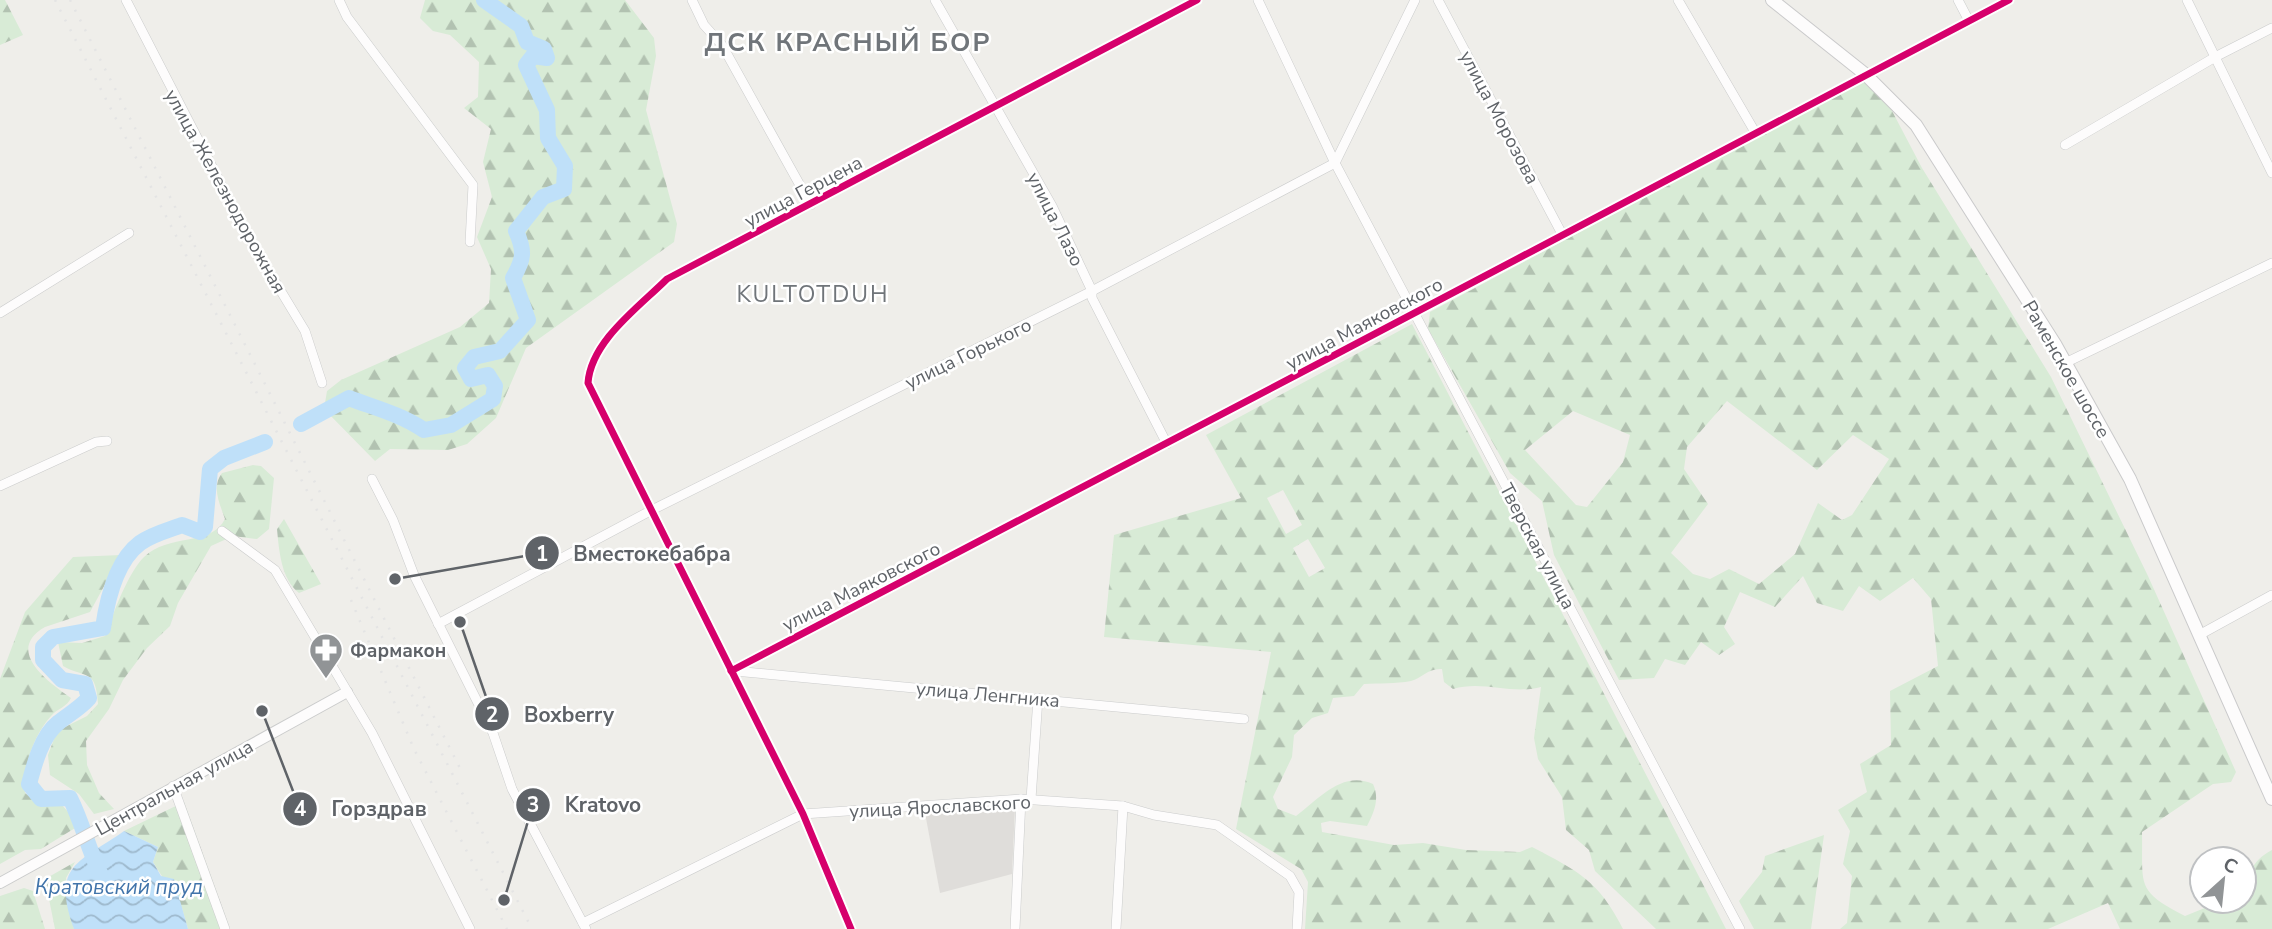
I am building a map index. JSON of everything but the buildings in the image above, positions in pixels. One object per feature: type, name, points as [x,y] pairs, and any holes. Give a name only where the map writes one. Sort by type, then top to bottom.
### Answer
[{"type":"main road","name":"Раменское шоссе","points":[[1772,0],[1866,74],[1916,125],[2066,363],[2130,479],[2272,799]]},
{"type":"street","name":"улица Железнодорожная","points":[[127,0],[243,229],[305,331],[322,383]]},
{"type":"street","points":[[339,0],[347,17],[473,185],[470,242]]},
{"type":"street","points":[[692,0],[704,25],[722,45],[811,205]]},
{"type":"street","name":"улица Лазо","points":[[935,0],[1052,206],[1092,291],[1092,298],[1167,444]]},
{"type":"street","name":"улица Герцена","points":[[851,929],[803,814],[588,383],[589,368],[599,350],[624,321],[667,279],[1197,0]]},
{"type":"street","name":"Тверская улица","points":[[1258,0],[1335,163],[1740,929]]},
{"type":"street","points":[[1335,163],[1415,0]]},
{"type":"street","name":"улица Морозова","points":[[1438,0],[1562,234]]},
{"type":"street","points":[[1678,0],[1755,132]]},
{"type":"street","points":[[1958,0],[1969,21]]},
{"type":"street","name":"улица Маяковского","points":[[731,671],[1416,314],[1562,234],[2009,0]]},
{"type":"street","points":[[2187,0],[2217,56],[2272,173]]},
{"type":"street","points":[[2065,145],[2217,56],[2272,28]]},
{"type":"street","name":"улица Горького","points":[[438,624],[650,511],[1092,291],[1335,163]]},
{"type":"street","points":[[0,313],[129,233]]},
{"type":"street","points":[[2066,363],[2272,263]]},
{"type":"street","points":[[0,486],[96,442],[107,441]]},
{"type":"street","points":[[372,479],[438,624],[493,733],[512,789],[585,926]]},
{"type":"street","points":[[222,531],[275,570],[372,733],[470,929]]},
{"type":"street","points":[[2201,634],[2272,595]]},
{"type":"street","name":"улица Ленгника","points":[[731,671],[1244,719]]},
{"type":"street","name":"Центральная улица","points":[[0,883],[347,692]]},
{"type":"street","points":[[1015,929],[1038,698]]},
{"type":"street","points":[[173,786],[226,929]]},
{"type":"street","name":"улица Ярославского","points":[[585,926],[803,814],[1026,799],[1123,806],[1154,815],[1217,825],[1280,866],[1299,892],[1297,929]]},
{"type":"street","points":[[1116,929],[1123,806]]},
{"type":"shaded area","points":[[1015,807],[1012,874],[940,893],[925,813]]},
{"type":"green space","points":[[0,0],[5,0],[23,35],[0,45]]},
{"type":"green space","points":[[425,0],[625,0],[654,38],[656,56],[646,110],[677,224],[674,242],[526,348],[496,418],[467,444],[448,450],[390,449],[375,461],[324,409],[327,391],[341,380],[460,327],[489,303],[491,269],[477,237],[492,197],[483,162],[491,129],[464,108],[478,97],[479,62],[450,35],[433,31],[420,18]]},
{"type":"green space","points":[[1865,80],[1891,109],[1922,168],[2051,377],[2148,576],[2236,772],[2231,782],[2213,784],[2142,832],[2145,884],[2157,900],[2185,916],[2258,915],[2258,860],[2272,850],[2272,929],[2120,929],[2108,903],[2048,929],[1840,929],[1847,923],[1852,876],[1843,864],[1850,831],[1838,810],[1867,792],[1860,764],[1891,745],[1890,691],[1938,666],[1931,599],[1913,578],[1880,601],[1859,586],[1843,611],[1817,603],[1803,576],[1775,607],[1740,592],[1724,627],[1735,644],[1719,655],[1701,642],[1685,665],[1665,659],[1654,678],[1619,680],[1554,555],[1542,501],[1510,473],[1428,329],[1430,312]],"holes":[[[1727,401],[1817,470],[1853,435],[1889,459],[1852,515],[1842,520],[1818,503],[1795,554],[1759,584],[1729,569],[1710,579],[1693,574],[1671,553],[1708,504],[1684,469],[1687,447]],[[1573,411],[1630,435],[1623,462],[1587,507],[1576,505],[1525,450]]]},
{"type":"green space","points":[[1412,324],[1726,929],[1656,929],[1595,871],[1589,850],[1566,830],[1562,797],[1538,759],[1534,738],[1541,687],[1519,689],[1475,686],[1453,689],[1444,682],[1442,669],[1433,670],[1411,681],[1364,684],[1354,696],[1333,698],[1328,713],[1312,718],[1294,735],[1292,757],[1273,797],[1278,809],[1296,816],[1341,783],[1362,781],[1373,784],[1376,800],[1367,826],[1330,821],[1321,823],[1322,832],[1394,845],[1423,843],[1466,850],[1520,852],[1532,847],[1575,871],[1596,888],[1623,929],[1305,929],[1308,882],[1301,869],[1236,829],[1271,652],[1104,637],[1114,535],[1241,498],[1206,435]],"holes":[[[1283,490],[1302,525],[1286,534],[1267,498]],[[1308,539],[1325,568],[1309,577],[1293,548]]]},
{"type":"green space","points":[[253,465],[261,466],[274,478],[269,529],[257,539],[233,536],[211,546],[178,603],[170,626],[147,648],[123,680],[109,709],[86,741],[87,765],[99,793],[114,809],[94,814],[79,794],[50,775],[48,755],[57,731],[87,716],[98,704],[92,680],[63,666],[58,642],[82,643],[105,636],[126,585],[144,557],[165,545],[200,537],[218,528],[225,519],[218,496],[219,478],[222,473]]},
{"type":"green space","points":[[284,519],[321,584],[299,593],[288,580],[280,555],[277,529]]},
{"type":"green space","points":[[121,555],[90,612],[45,627],[33,636],[29,646],[29,656],[43,676],[71,698],[51,716],[34,742],[26,773],[25,793],[40,805],[61,804],[80,825],[41,849],[25,850],[0,864],[0,679],[25,612],[73,557]]},
{"type":"green space","points":[[184,802],[230,929],[188,929],[182,908],[153,862],[158,847],[124,831]]},
{"type":"green space","points":[[1824,835],[1811,929],[1754,929],[1739,901],[1762,872],[1765,856]]},
{"type":"green space","points":[[75,862],[66,878],[74,929],[55,929],[45,879]]},
{"type":"green space","points":[[24,888],[33,891],[45,929],[0,929],[0,896]]},
{"type":"water","name":"Кратовский пруд","points":[[124,831],[158,847],[153,862],[161,876],[174,879],[188,929],[74,929],[66,891],[68,878],[82,859]]},
{"type":"waterway","points":[[301,424],[349,398],[397,415],[424,430],[451,425],[493,399],[495,386],[488,375],[471,379],[465,368],[474,357],[500,351],[528,320],[513,278],[522,255],[516,231],[543,197],[564,189],[565,166],[548,138],[547,110],[526,65],[533,56],[547,58],[544,49],[527,42],[521,26],[484,0]]},
{"type":"waterway","points":[[100,873],[70,798],[41,799],[29,784],[47,735],[89,698],[85,684],[62,680],[43,660],[43,647],[53,637],[103,628],[114,582],[132,551],[150,537],[182,525],[200,532],[205,527],[210,469],[224,458],[265,442]]},
{"type":"railway","points":[[55,0],[532,929]]},
{"type":"railway","points":[[70,0],[463,774]]},
{"type":"railway","points":[[351,600],[414,749],[507,929]]},
{"type":"cycle path","points":[[851,929],[803,814],[588,383],[591,368],[598,353],[618,326],[667,279],[1197,0]]},
{"type":"cycle path","points":[[731,671],[2009,0]]},
{"type":"place","name":"Вместокебабра","points":[[395,579]]},
{"type":"place","name":"Boxberry","points":[[460,622]]},
{"type":"place","name":"Фармакон","points":[[326,680]]},
{"type":"place","name":"Горздрав","points":[[262,711]]},
{"type":"place","name":"Kratovo","points":[[504,900]]},
{"type":"district","name":"ДСК КРАСНЫЙ БОР","points":[[848,42]]},
{"type":"district","name":"KULTOTDUH","points":[[813,294]]}]
